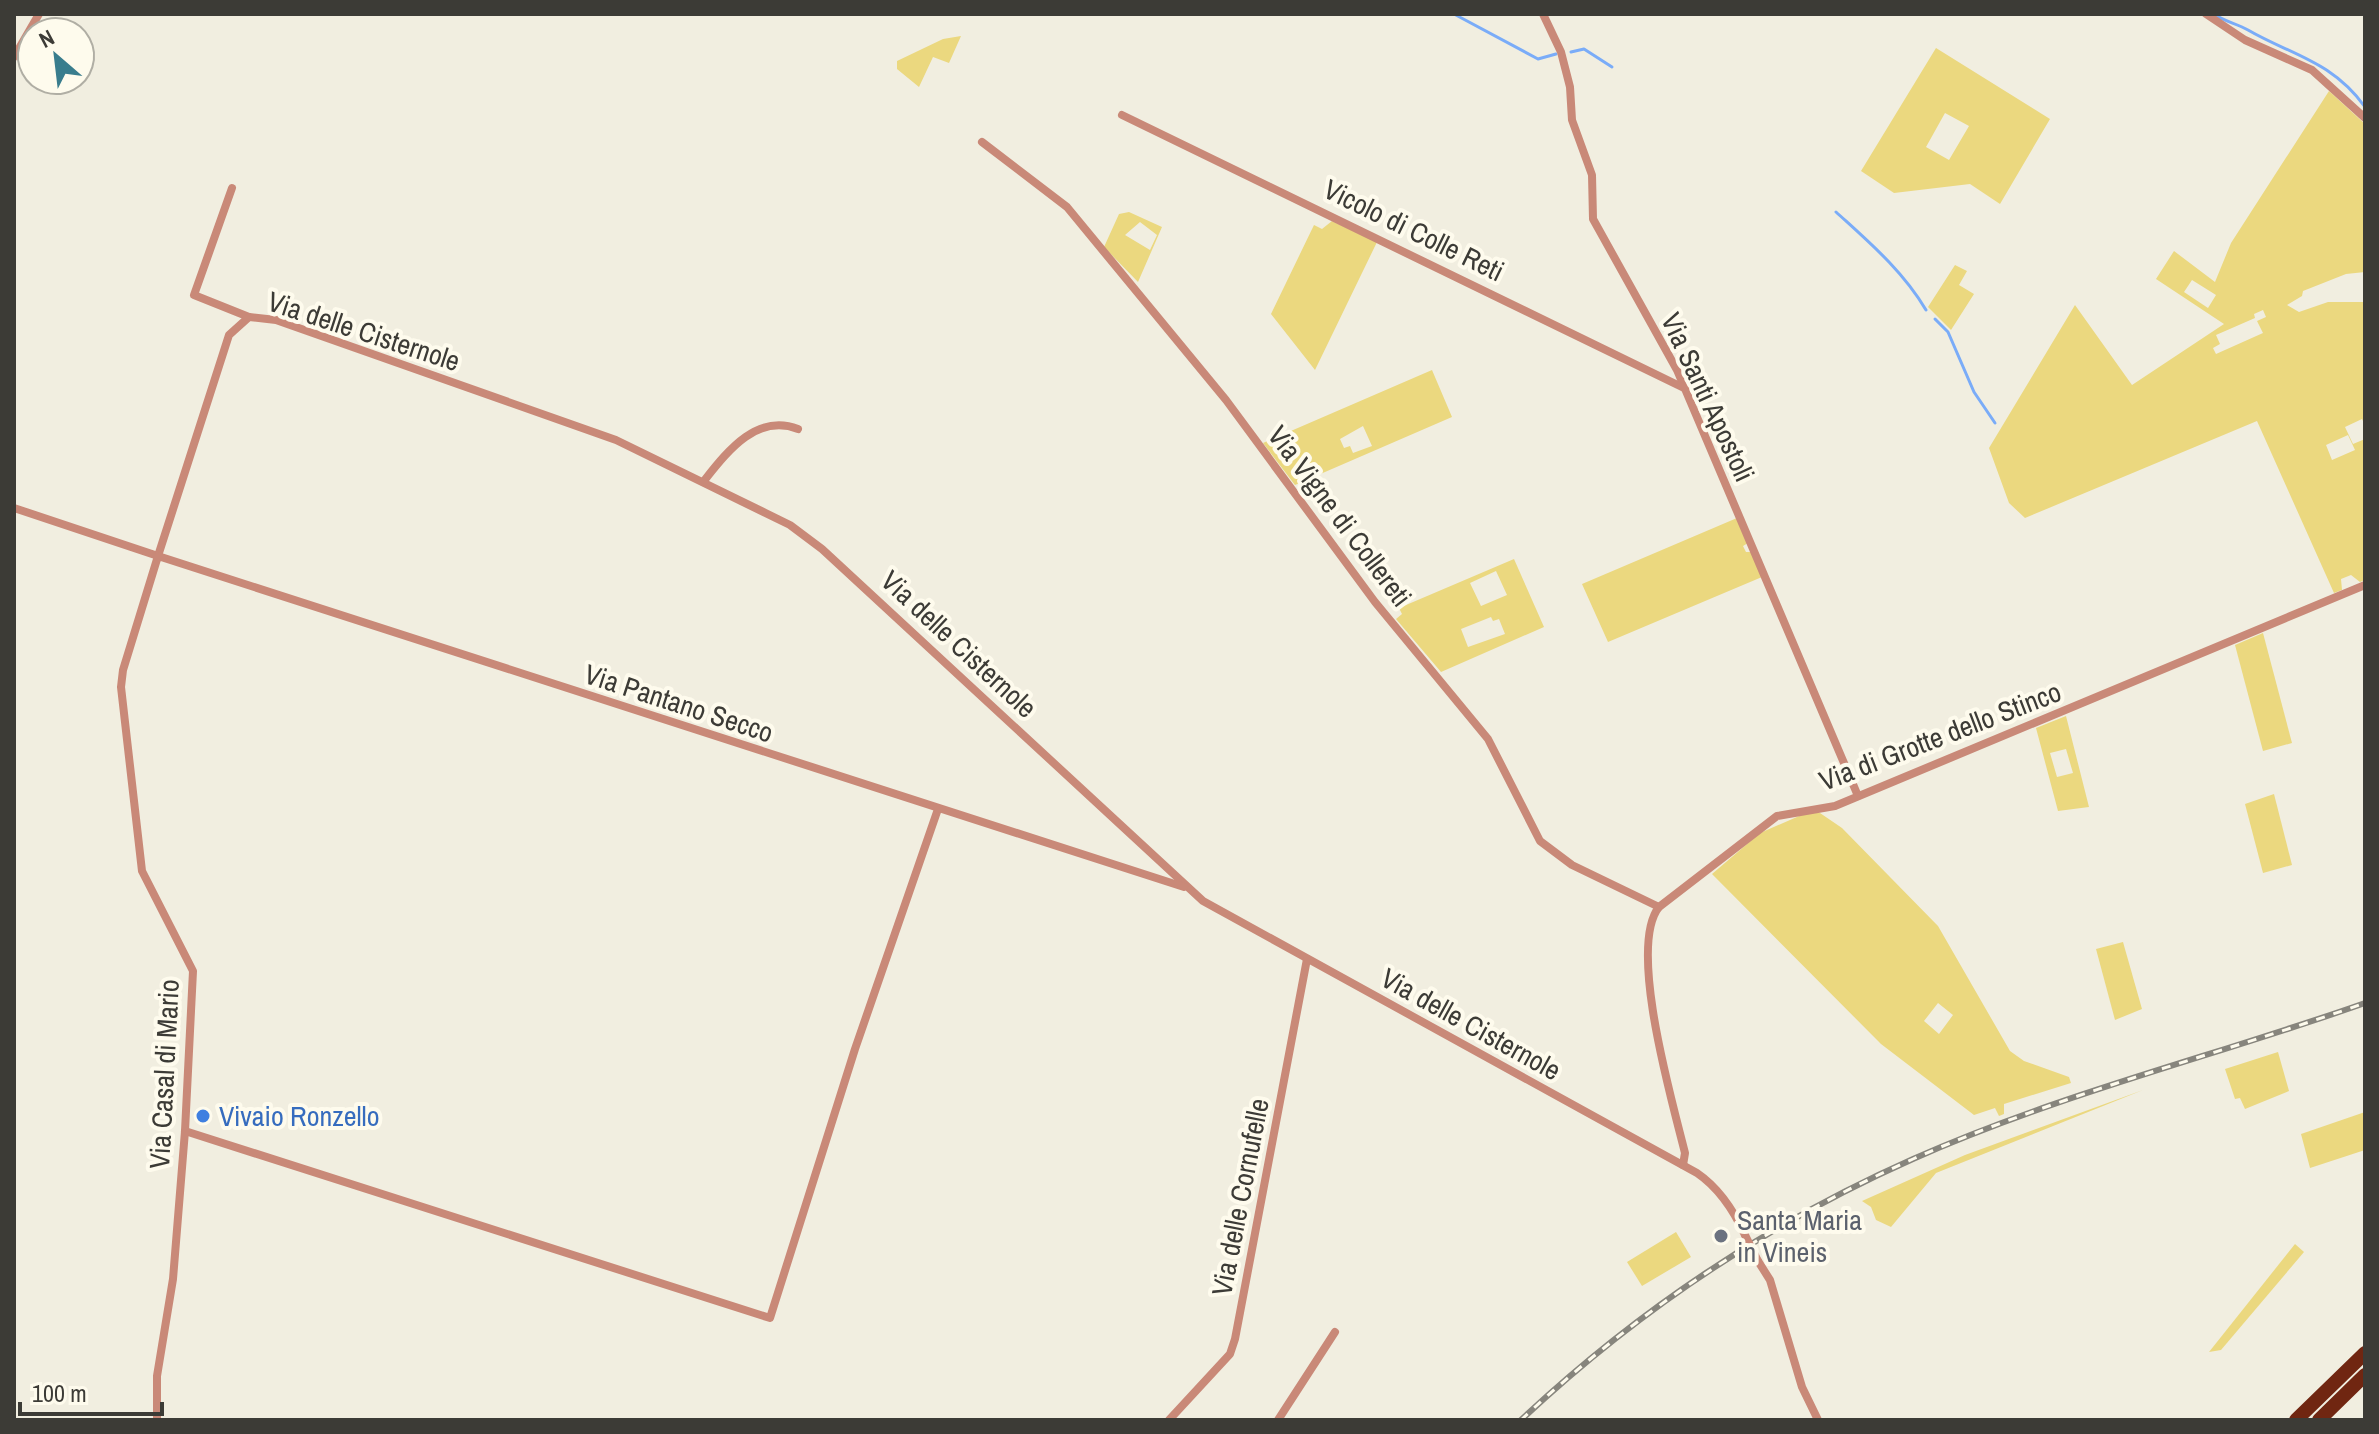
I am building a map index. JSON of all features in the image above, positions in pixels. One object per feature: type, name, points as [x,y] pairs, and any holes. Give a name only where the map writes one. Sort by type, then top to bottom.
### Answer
[{"type":"highway","points":[[2296,1420],[2365,1353]]},
{"type":"highway","points":[[2319,1420],[2365,1375]]},
{"type":"street","points":[[14,57],[39,14]]},
{"type":"street","name":"Via Santi Apostoli","points":[[1543,14],[1561,52],[1570,87],[1572,120],[1592,175],[1593,219],[1686,389],[1858,796]]},
{"type":"street","points":[[2206,14],[2235,35],[2312,70],[2365,118]]},
{"type":"street","name":"Vicolo di Colle Reti","points":[[1122,115],[1686,389]]},
{"type":"street","name":"Via Vigne di Collereti","points":[[982,142],[1067,207],[1226,400],[1375,602],[1488,739],[1540,841],[1572,865],[1659,907]]},
{"type":"street","points":[[232,188],[194,295],[249,317]]},
{"type":"street","name":"Via delle Cisternole","points":[[158,556],[229,335],[249,317],[276,320],[616,440],[790,525],[842,565],[1188,889],[1307,959],[1711,1183],[1770,1280],[1802,1387],[1818,1420]]},
{"type":"street","points":[[703,482],[737,444],[768,424],[798,429]]},
{"type":"street","points":[[14,508],[158,556]]},
{"type":"street","name":"Via Pantano Secco","points":[[158,556],[1188,889]]},
{"type":"street","name":"Via Casal di Mario","points":[[157,1420],[157,1376],[173,1279],[185,1131],[193,971],[142,871],[121,687],[123,670],[158,556]]},
{"type":"street","name":"Via di Grotte dello Stinco","points":[[1659,907],[1777,816],[1835,806],[2365,585]]},
{"type":"street","points":[[185,1131],[770,1318],[855,1049],[938,809]]},
{"type":"street","points":[[1659,907],[1651,927],[1651,1013],[1685,1153],[1683,1165]]},
{"type":"street","name":"Via delle Cornufelle","points":[[1169,1420],[1230,1354],[1235,1339],[1307,959]]},
{"type":"street","points":[[1278,1420],[1335,1332]]},
{"type":"shaded area","points":[[961,36],[949,63],[933,57],[919,87],[897,69],[897,61],[943,39]]},
{"type":"shaded area","points":[[1936,48],[2050,119],[2000,204],[1970,184],[1894,193],[1861,171]],"holes":[[[1945,113],[1969,126],[1949,160],[1926,147]]]},
{"type":"shaded area","points":[[2329,91],[2365,124],[2365,272],[2346,274],[2303,291],[2302,296],[2287,305],[2299,312],[2328,302],[2365,302],[2365,425],[2362,419],[2345,427],[2353,444],[2365,439],[2365,580],[2360,582],[2351,575],[2341,579],[2342,590],[2334,593],[2257,421],[2025,518],[2009,503],[1989,448],[2075,305],[2132,385],[2224,324],[2156,279],[2174,251],[2215,282],[2231,243]],"holes":[[[2192,280],[2216,295],[2208,308],[2184,292]],[[2263,310],[2266,317],[2257,321],[2263,333],[2216,354],[2213,348],[2220,344],[2216,335],[2255,318],[2254,314]],[[2348,435],[2355,450],[2332,460],[2326,445]]]},
{"type":"shaded area","points":[[1129,212],[1162,227],[1138,282],[1104,247],[1119,214]],"holes":[[[1140,222],[1157,235],[1150,250],[1125,235]]]},
{"type":"shaded area","points":[[1332,221],[1377,242],[1315,370],[1271,314],[1314,225],[1322,229]]},
{"type":"shaded area","points":[[1955,265],[1967,271],[1959,285],[1974,294],[1951,330],[1928,307]]},
{"type":"shaded area","points":[[1432,370],[1452,417],[1295,485],[1263,443]],"holes":[[[1363,426],[1372,446],[1353,453],[1350,446],[1344,448],[1340,439]]]},
{"type":"shaded area","points":[[1737,518],[1748,543],[1743,546],[1746,552],[1752,552],[1762,577],[1608,642],[1582,584]]},
{"type":"shaded area","points":[[1514,559],[1544,627],[1441,672],[1396,619],[1402,614],[1399,608]],"holes":[[[1496,571],[1507,595],[1481,606],[1470,583]],[[1491,617],[1493,621],[1499,619],[1505,634],[1468,647],[1461,629]]]},
{"type":"shaded area","points":[[2263,633],[2292,743],[2263,751],[2235,645]]},
{"type":"shaded area","points":[[2066,716],[2089,807],[2058,811],[2036,728]],"holes":[[[2066,749],[2073,773],[2057,777],[2050,753]]]},
{"type":"shaded area","points":[[2274,794],[2292,865],[2263,873],[2245,804]]},
{"type":"shaded area","points":[[1806,813],[1820,813],[1842,828],[1938,926],[2010,1051],[2024,1061],[2069,1077],[2071,1083],[2004,1104],[2004,1114],[1999,1116],[1995,1108],[1974,1115],[1881,1044],[1712,874],[1760,833]],"holes":[[[1938,1003],[1953,1015],[1939,1034],[1924,1021]]]},
{"type":"shaded area","points":[[2123,942],[2142,1009],[2115,1020],[2096,949]]},
{"type":"shaded area","points":[[2278,1052],[2289,1091],[2245,1109],[2240,1098],[2235,1099],[2225,1069]]},
{"type":"shaded area","points":[[2143,1090],[1936,1173],[1891,1227],[1876,1220],[1871,1207],[1862,1201],[1965,1155]]},
{"type":"shaded area","points":[[2365,1112],[2365,1150],[2310,1168],[2301,1134]]},
{"type":"shaded area","points":[[1676,1232],[1691,1257],[1642,1286],[1627,1262]]},
{"type":"shaded area","points":[[2295,1244],[2304,1252],[2221,1350],[2209,1352]]},
{"type":"waterway","points":[[1454,14],[1538,59],[1556,54]]},
{"type":"waterway","points":[[2214,14],[2325,69],[2365,107]]},
{"type":"waterway","points":[[1571,52],[1584,49],[1612,67]]},
{"type":"waterway","points":[[1836,212],[1896,270],[1926,310]]},
{"type":"waterway","points":[[1935,319],[1948,332],[1974,392],[1995,423]]},
{"type":"railway","points":[[1521,1420],[1611,1343],[1706,1273],[1756,1241],[1860,1184],[1913,1159],[2024,1115],[2365,1003]]},
{"type":"place","name":"Vivaio Ronzello","points":[[203,1116]]},
{"type":"place","name":"Santa Maria in Vineis","points":[[1721,1236]]}]
